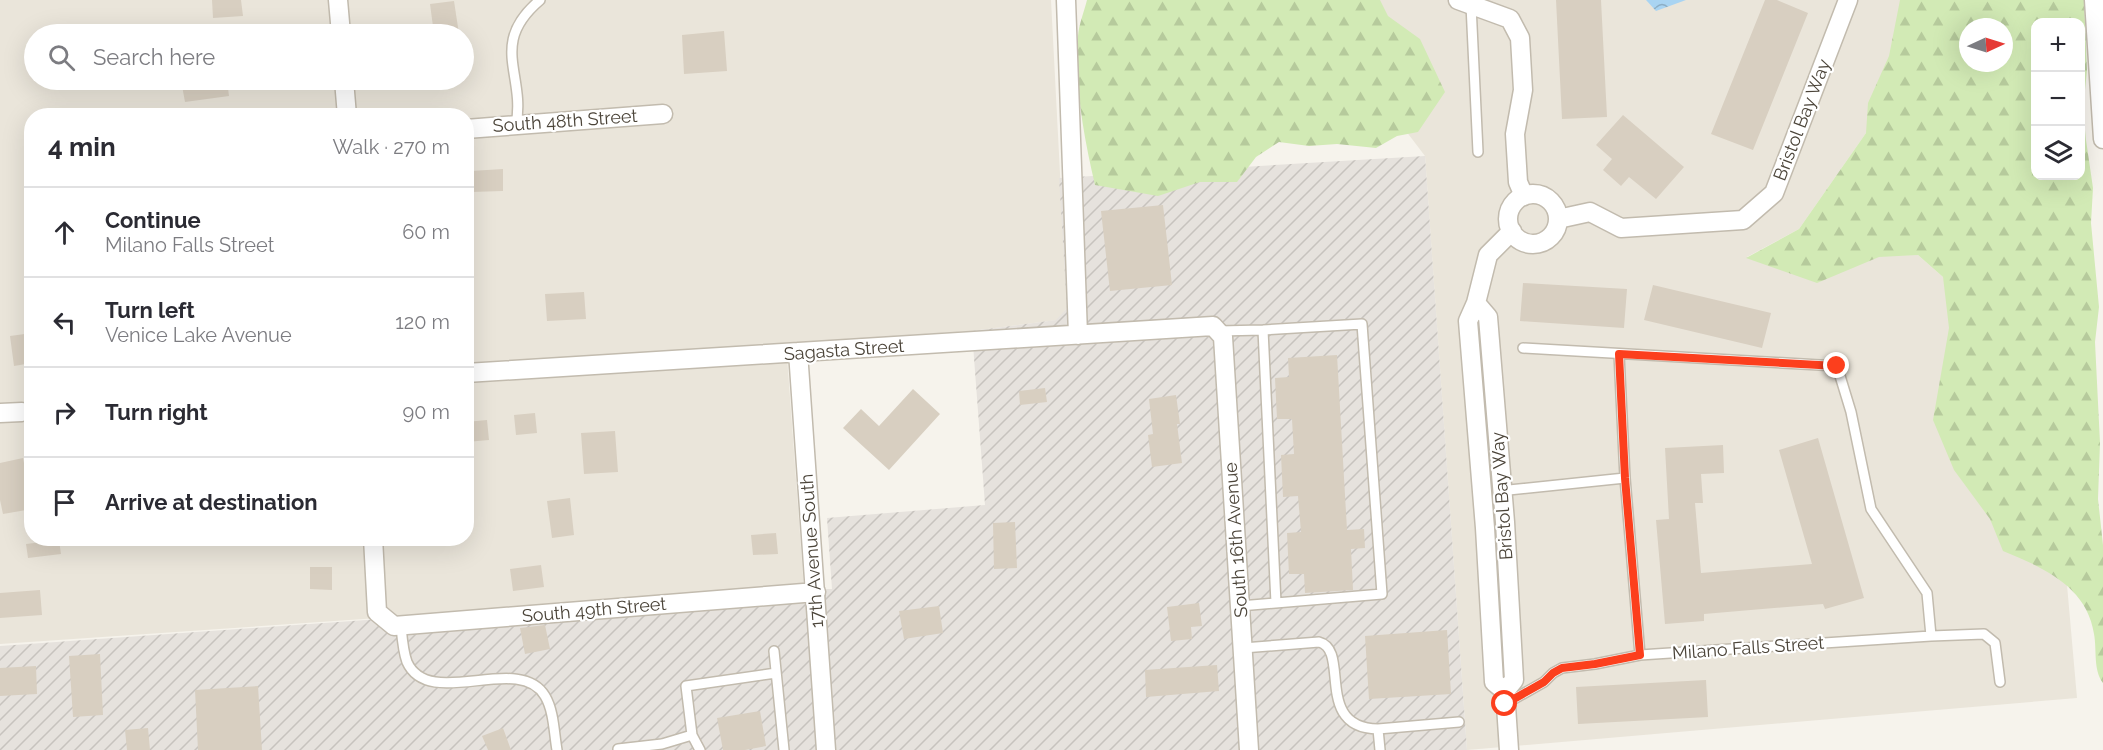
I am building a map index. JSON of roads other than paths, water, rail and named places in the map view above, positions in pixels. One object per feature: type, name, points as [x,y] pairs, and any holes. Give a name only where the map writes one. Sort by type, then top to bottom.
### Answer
[{"type":"street","points":[[338,0],[340,24]]},
{"type":"street","points":[[1066,0],[1078,335]]},
{"type":"street","name":"Bristol Bay Way","points":[[1558,219],[1590,212],[1621,228],[1743,219],[1774,194],[1848,0]]},
{"type":"street","points":[[2094,0],[2103,139]]},
{"type":"street","points":[[1464,3],[1510,19],[1520,38],[1523,90],[1515,134],[1518,182],[1524,196]]},
{"type":"street","points":[[345,90],[346,108]]},
{"type":"street","name":"South 48th Street","points":[[474,128],[663,114]]},
{"type":"street","points":[[1532,194],[1547,198],[1553,204],[1558,219],[1553,234],[1540,243],[1524,242],[1512,231],[1509,215],[1517,201],[1532,194]]},
{"type":"street","name":"Bristol Bay Way","points":[[1509,750],[1505,698],[1494,682],[1468,321],[1476,303],[1488,255],[1512,231]]},
{"type":"street","name":"Bristol Bay Way","points":[[1476,303],[1488,317],[1501,491],[1514,680],[1505,698]]},
{"type":"street","name":"Sagasta Street","points":[[474,372],[1213,326],[1219,331]]},
{"type":"street","name":"South 16th Avenue","points":[[1219,331],[1223,337],[1249,750]]},
{"type":"street","name":"17th Avenue South","points":[[798,352],[826,750]]},
{"type":"street","points":[[0,413],[22,412]]},
{"type":"street","points":[[373,546],[377,612],[394,626],[401,626]]},
{"type":"street","name":"South 49th Street","points":[[401,626],[816,592]]},
{"type":"lane","points":[[516,125],[519,112],[511,60],[512,45],[525,13],[540,0]]},
{"type":"lane","points":[[1464,3],[1478,152]]},
{"type":"lane","points":[[1219,331],[1362,324],[1382,594],[1240,606]]},
{"type":"lane","points":[[1263,330],[1276,603]]},
{"type":"lane","points":[[1523,348],[1837,366],[1851,412],[1871,509],[1927,593],[1931,636]]},
{"type":"lane","points":[[1619,354],[1625,478],[1640,655]]},
{"type":"lane","points":[[1482,493],[1625,478]]},
{"type":"lane","points":[[401,626],[407,662],[424,680],[437,682],[506,679],[527,681],[536,686],[545,697],[550,712],[557,750]]},
{"type":"lane","name":"Milano Falls Street","points":[[1505,698],[1544,682],[1562,668],[1640,655],[1984,634],[1995,643],[2000,682]]},
{"type":"lane","points":[[1242,648],[1318,642],[1324,644],[1333,659],[1340,708],[1360,726],[1378,729],[1459,722]]},
{"type":"lane","points":[[774,651],[783,750]]},
{"type":"lane","points":[[700,750],[692,735],[686,686],[776,673]]},
{"type":"lane","points":[[1378,729],[1380,750]]},
{"type":"lane","points":[[618,749],[662,744],[692,735]]},
{"type":"water","points":[[1646,0],[1686,0],[1656,11]]}]
